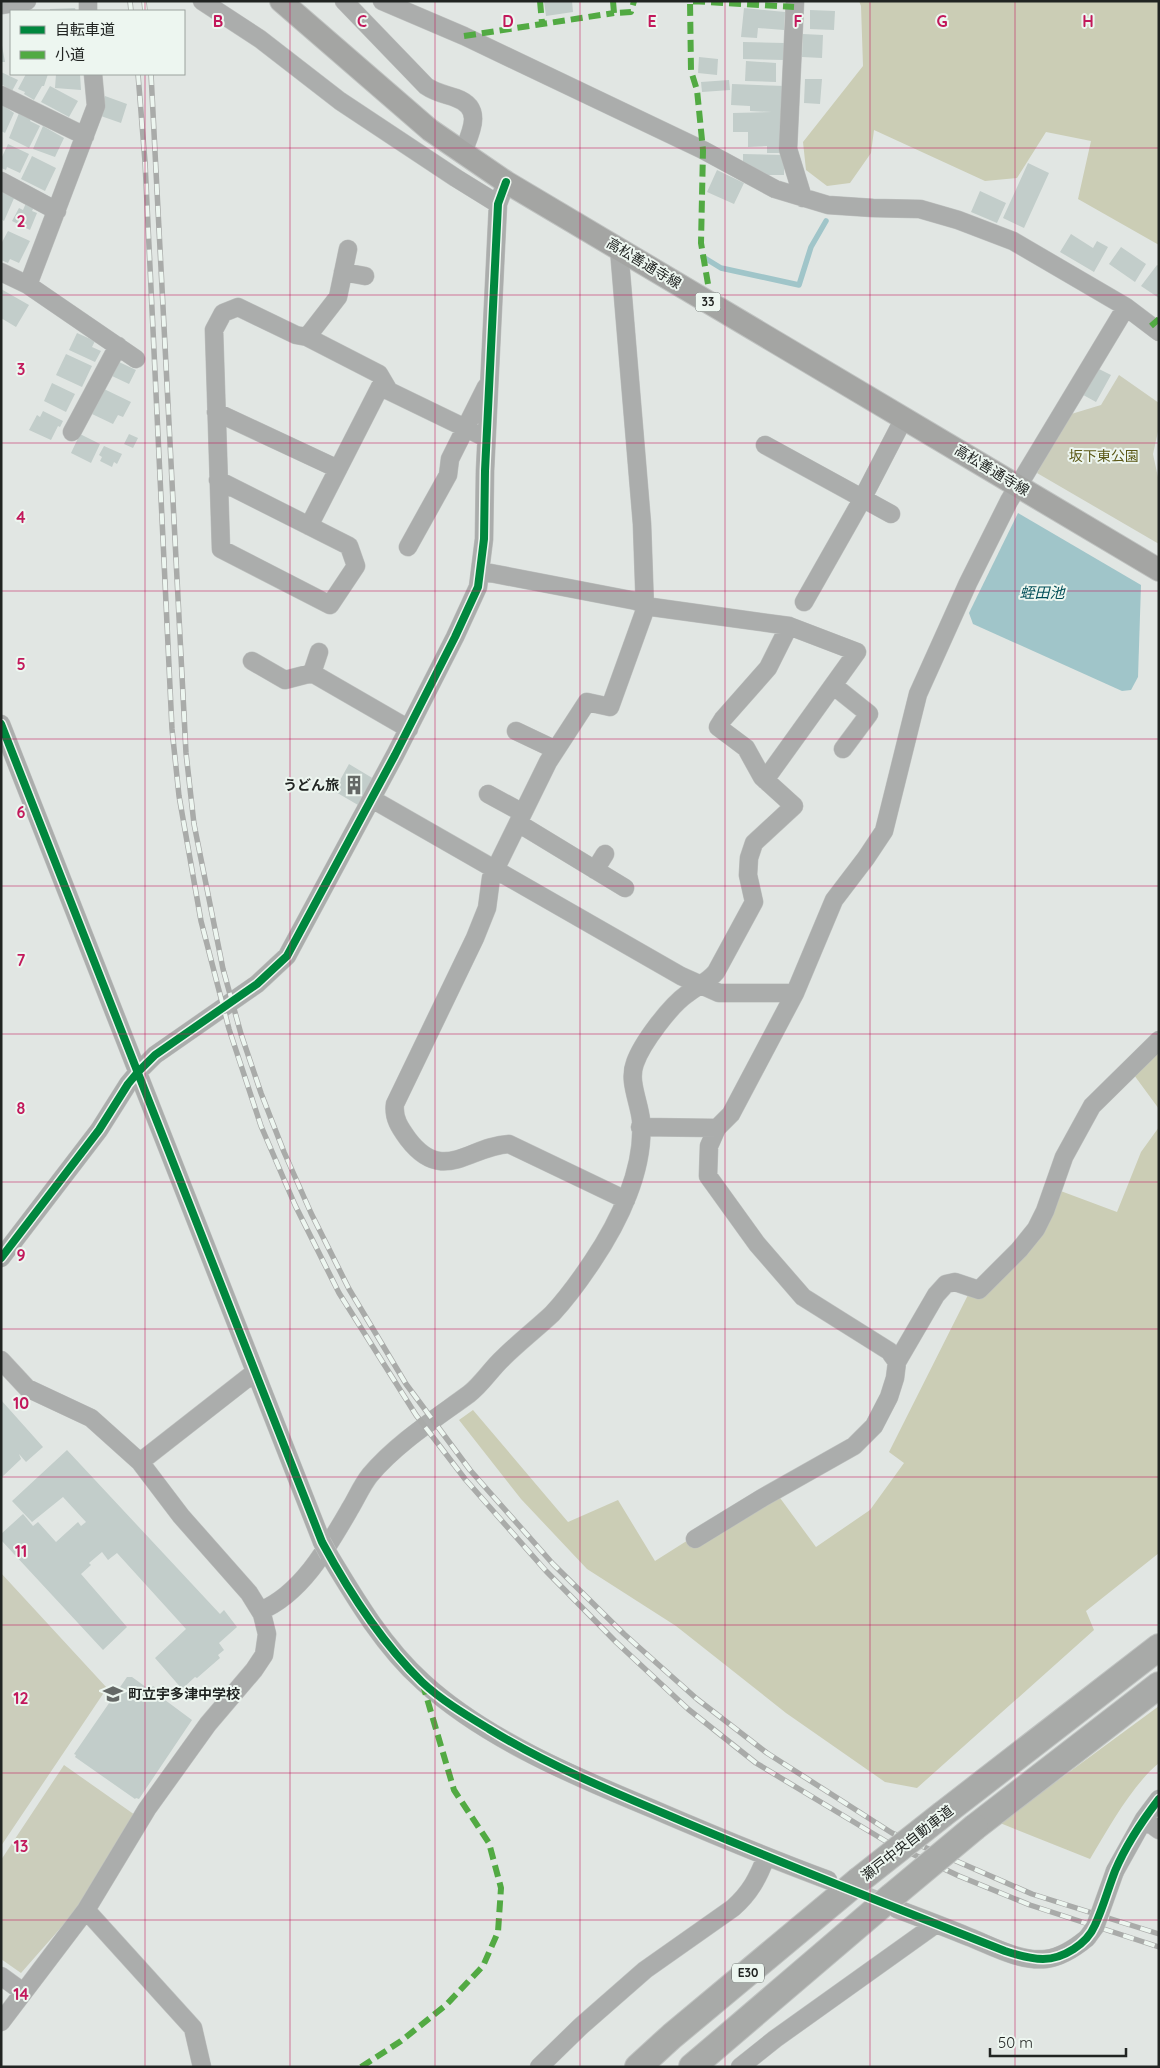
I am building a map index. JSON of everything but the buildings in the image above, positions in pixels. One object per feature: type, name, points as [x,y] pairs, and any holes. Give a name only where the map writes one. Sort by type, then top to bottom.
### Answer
[{"type":"highway","name":"瀬戸中央自動車道","points":[[638,2067],[672,2036],[858,1881],[1159,1647]]},
{"type":"highway","name":"E30","points":[[692,2067],[894,1903],[975,1827],[1159,1686]]},
{"type":"main road","name":"高松善通寺線","points":[[280,1],[430,130],[506,182],[1159,570]]},
{"type":"street","points":[[1,5],[27,1]]},
{"type":"street","points":[[202,1],[260,39],[340,101],[498,204]]},
{"type":"street","points":[[344,1],[426,86],[434,91],[459,99],[469,106],[474,117],[463,152]]},
{"type":"street","points":[[382,1],[491,49],[702,150],[775,189],[828,205],[920,209],[958,220],[1013,241],[1126,307],[1159,332]]},
{"type":"street","points":[[794,1],[788,149],[804,198]]},
{"type":"street","points":[[28,286],[96,106],[93,75]]},
{"type":"street","points":[[1,94],[85,136]]},
{"type":"street","points":[[1,181],[57,211]]},
{"type":"street","points":[[1,1258],[98,1130],[138,1072],[155,1055],[257,984],[287,956],[372,799],[456,637],[478,587],[484,539],[486,438],[498,204],[506,182]]},
{"type":"street","points":[[307,337],[338,297],[348,249]]},
{"type":"street","points":[[619,249],[642,524],[645,610],[610,707],[587,702],[548,762],[520,818],[491,878],[487,908],[475,938],[394,1104],[394,1114],[398,1125],[416,1149],[427,1157],[440,1162],[452,1162],[483,1152],[495,1145],[509,1144],[626,1200]]},
{"type":"street","points":[[1,272],[28,286],[136,359]]},
{"type":"street","points":[[343,272],[365,276]]},
{"type":"street","points":[[218,480],[349,546],[356,566],[330,605],[221,548],[218,480],[214,330],[223,313],[238,307],[296,335],[307,337],[379,374],[389,391],[486,438]]},
{"type":"street","points":[[897,1362],[889,1351],[803,1297],[757,1244],[708,1176],[709,1146],[717,1128],[731,1114],[795,993],[834,900],[884,831],[918,694],[968,583],[1018,486],[1126,307]]},
{"type":"street","points":[[72,432],[118,346]]},
{"type":"street","points":[[408,547],[448,475],[450,460],[489,379]]},
{"type":"street","points":[[309,526],[383,382]]},
{"type":"street","points":[[216,412],[338,469]]},
{"type":"street","points":[[804,602],[904,418]]},
{"type":"street","points":[[765,445],[891,514]]},
{"type":"street","points":[[480,571],[645,604],[652,607],[789,626],[857,652],[765,780]]},
{"type":"street","points":[[260,1611],[283,1598],[303,1582],[332,1541],[369,1476],[439,1415],[471,1392],[501,1360],[552,1314],[568,1296],[594,1260],[626,1200],[637,1170],[641,1120],[633,1085],[634,1064],[643,1046],[668,1014],[685,995],[701,985],[716,972],[754,902],[748,875],[749,858],[754,843],[794,806],[765,780],[746,748],[718,727],[768,668],[789,626]]},
{"type":"street","points":[[312,673],[319,652]]},
{"type":"street","points":[[252,661],[285,680],[312,673],[409,729]]},
{"type":"street","points":[[834,686],[869,714],[843,749]]},
{"type":"street","points":[[1,724],[325,1549],[361,1608],[394,1651],[423,1682],[465,1714],[515,1745],[568,1772],[766,1857],[828,1880]]},
{"type":"street","points":[[516,731],[556,750]]},
{"type":"street","points":[[488,794],[595,870],[625,888]]},
{"type":"street","points":[[372,799],[681,976],[719,993],[795,993]]},
{"type":"street","points":[[595,870],[605,854]]},
{"type":"street","points":[[695,1539],[762,1498],[854,1446],[874,1426],[889,1397],[895,1378],[897,1362],[936,1295],[946,1284],[954,1282],[979,1290],[1019,1250],[1036,1229],[1045,1211],[1064,1157],[1092,1106],[1159,1040]]},
{"type":"street","points":[[640,1128],[717,1128]]},
{"type":"street","points":[[1,1360],[27,1388],[91,1418],[140,1462],[181,1516],[249,1593],[260,1611],[267,1634],[264,1655],[254,1670],[208,1724],[147,1810],[86,1910],[1,2022]]},
{"type":"street","points":[[140,1462],[255,1372]]},
{"type":"street","points":[[894,1903],[936,1924],[1005,1951],[1026,1957],[1044,1959],[1067,1952],[1087,1938],[1095,1926],[1115,1871],[1144,1819],[1159,1799]]},
{"type":"street","points":[[1144,1819],[1159,1830]]},
{"type":"street","points":[[539,2067],[580,2027],[645,1970],[739,1903],[753,1887],[766,1857]]},
{"type":"street","points":[[86,1910],[193,2028],[202,2067]]},
{"type":"street","points":[[740,2067],[775,2039],[936,1924]]},
{"type":"street","points":[[1,1976],[22,1992]]},
{"type":"green space","points":[[859,1],[1159,1],[1159,245],[1078,199],[1091,141],[1046,132],[1017,178],[985,181],[874,130],[871,153],[850,183],[827,186],[806,170],[803,142],[863,66],[861,6]]},
{"type":"green space","name":"坂下東公園","points":[[1119,375],[1159,403],[1159,427],[1153,454],[1159,482],[1159,544],[1037,473],[1068,415],[1101,405]]},
{"type":"green space","points":[[1159,1049],[1159,1109],[1134,1075]]},
{"type":"green space","points":[[1159,1127],[1159,1553],[1086,1611],[1094,1630],[917,1788],[885,1782],[786,1713],[676,1626],[587,1569],[521,1499],[459,1420],[473,1410],[568,1522],[618,1500],[655,1561],[772,1487],[816,1547],[870,1510],[904,1463],[889,1452],[971,1289],[987,1282],[1058,1190],[1117,1212],[1141,1152]]},
{"type":"green space","points":[[1,1573],[107,1688],[1,1846]]},
{"type":"green space","points":[[1159,1706],[1159,1763],[1130,1795],[1090,1859],[1000,1823]]},
{"type":"green space","points":[[64,1765],[135,1815],[79,1907],[21,1973],[1,1959],[1,1860]]},
{"type":"water","name":"蛭田池","points":[[1018,513],[1141,585],[1138,677],[1131,690],[1122,691],[973,624],[969,613]]},
{"type":"waterway","points":[[703,257],[721,268],[799,285],[811,247],[826,221]]},
{"type":"tunnel","points":[[842,1886],[892,1906]]},
{"type":"railway","points":[[130,1],[131,10]]},
{"type":"railway","points":[[144,1],[145,10]]},
{"type":"railway","points":[[138,75],[145,162],[172,729],[179,796],[201,921],[229,1029],[261,1126],[295,1205],[339,1293],[416,1415],[465,1479],[546,1571],[616,1642],[688,1709],[756,1763],[887,1842],[959,1876],[1030,1905],[1159,1947]]},
{"type":"railway","points":[[151,75],[186,753],[194,824],[223,969],[241,1034],[284,1152],[311,1213],[349,1289],[406,1384],[470,1470],[553,1564],[624,1634],[697,1699],[767,1753],[892,1833],[1032,1894],[1159,1934]]},
{"type":"marked path","points":[[540,1],[542,23]]},
{"type":"marked path","points":[[613,1],[614,13],[631,12],[634,1]]},
{"type":"marked path","points":[[708,284],[701,243],[703,150],[697,90],[691,71],[690,1],[794,7]]},
{"type":"marked path","points":[[464,36],[614,13]]},
{"type":"marked path","points":[[1151,326],[1159,319]]},
{"type":"marked path","points":[[361,2067],[401,2041],[446,2005],[483,1966],[498,1932],[501,1888],[489,1843],[454,1790],[423,1685]]},
{"type":"cycle path","points":[[1,1258],[99,1130],[128,1084],[138,1072],[155,1055],[257,984],[287,956],[395,755],[455,637],[478,587],[484,539],[485,471],[498,204],[506,182]]},
{"type":"cycle path","points":[[1,724],[322,1542],[343,1579],[379,1633],[422,1682],[437,1695],[480,1724],[555,1765],[601,1786],[879,1901],[1005,1951],[1033,1958],[1051,1958],[1066,1953],[1080,1944],[1091,1932],[1098,1919],[1115,1871],[1124,1852],[1159,1799]]},
{"type":"place","name":"うどん旅","points":[[354,785]]},
{"type":"place","name":"町立宇多津中学校","points":[[113,1694]]}]
